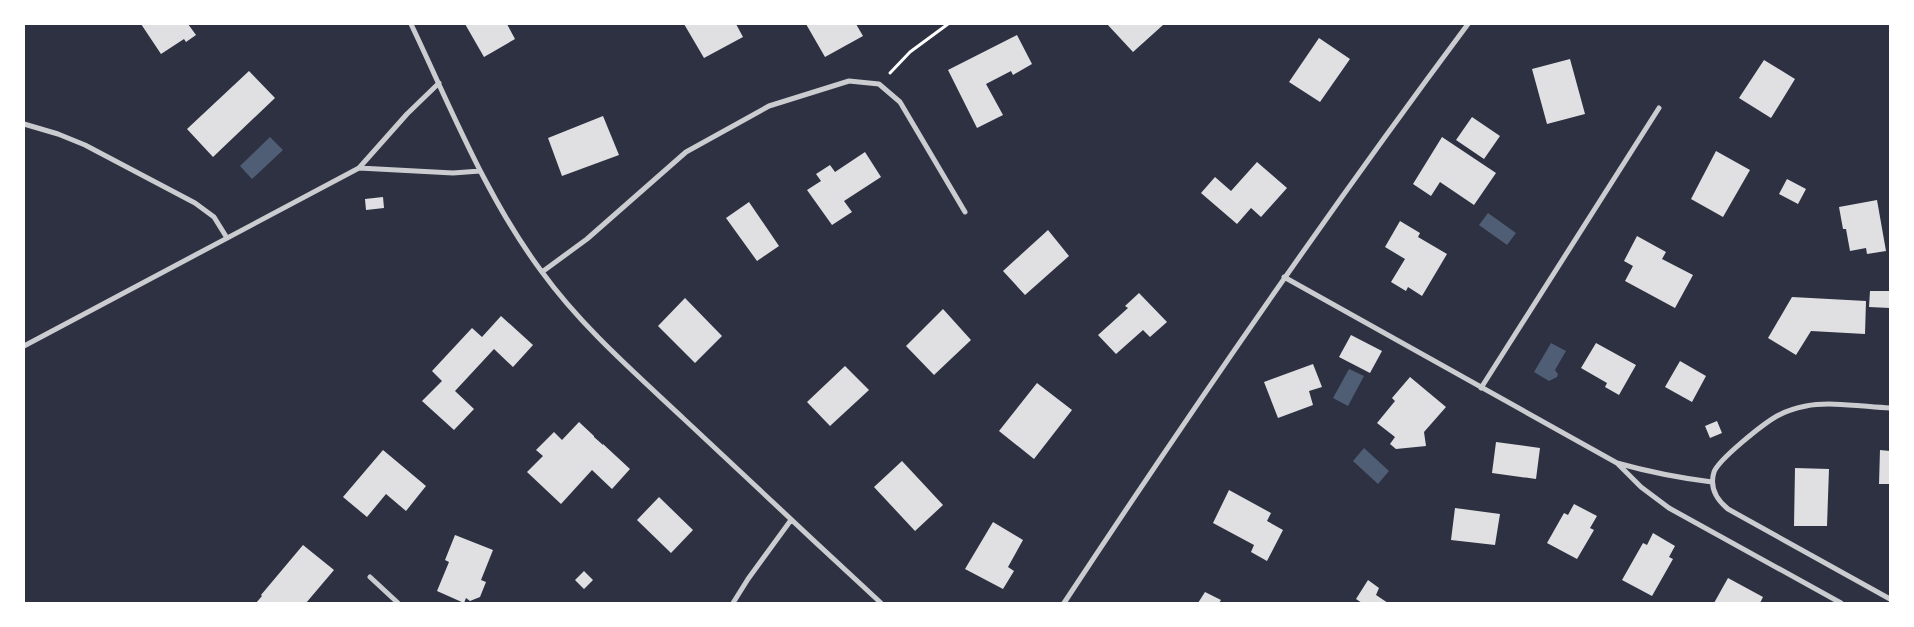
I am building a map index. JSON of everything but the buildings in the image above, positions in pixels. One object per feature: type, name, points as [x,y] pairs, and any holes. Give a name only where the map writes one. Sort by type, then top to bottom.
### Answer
[{"type":"street","points":[[411,24],[480,170],[514,232],[542,272],[574,312],[609,349],[881,603]]},
{"type":"street","points":[[1064,603],[1172,440],[1284,277],[1468,24]]},
{"type":"street","points":[[542,272],[587,238],[686,152],[769,106],[849,81],[879,84],[900,102],[965,212]]},
{"type":"street","points":[[24,346],[359,168],[407,114],[439,83]]},
{"type":"street","points":[[1481,388],[1659,108]]},
{"type":"street","points":[[24,124],[58,134],[85,145],[195,202],[214,217],[228,238]]},
{"type":"street","points":[[359,168],[453,173],[480,170]]},
{"type":"street","points":[[1284,277],[1617,463],[1649,472],[1712,482]]},
{"type":"street","points":[[1890,408],[1807,405],[1791,409],[1776,416],[1723,460],[1717,466],[1712,482],[1714,492],[1720,502],[1728,509],[1890,599]]},
{"type":"street","points":[[1617,463],[1641,487],[1669,508],[1841,603]]},
{"type":"street","points":[[733,603],[791,520]]},
{"type":"street","points":[[370,577],[398,603]]},
{"type":"path","points":[[879,84],[910,52],[948,24]]},
{"type":"water","points":[[270,137],[283,150],[252,179],[240,166]]},
{"type":"water","points":[[1488,213],[1516,233],[1507,245],[1479,225]]},
{"type":"water","points":[[1551,343],[1566,351],[1555,370],[1558,374],[1557,377],[1549,381],[1534,372]]},
{"type":"water","points":[[1349,369],[1364,376],[1348,406],[1333,398]]},
{"type":"water","points":[[1364,448],[1389,471],[1378,484],[1353,461]]}]
